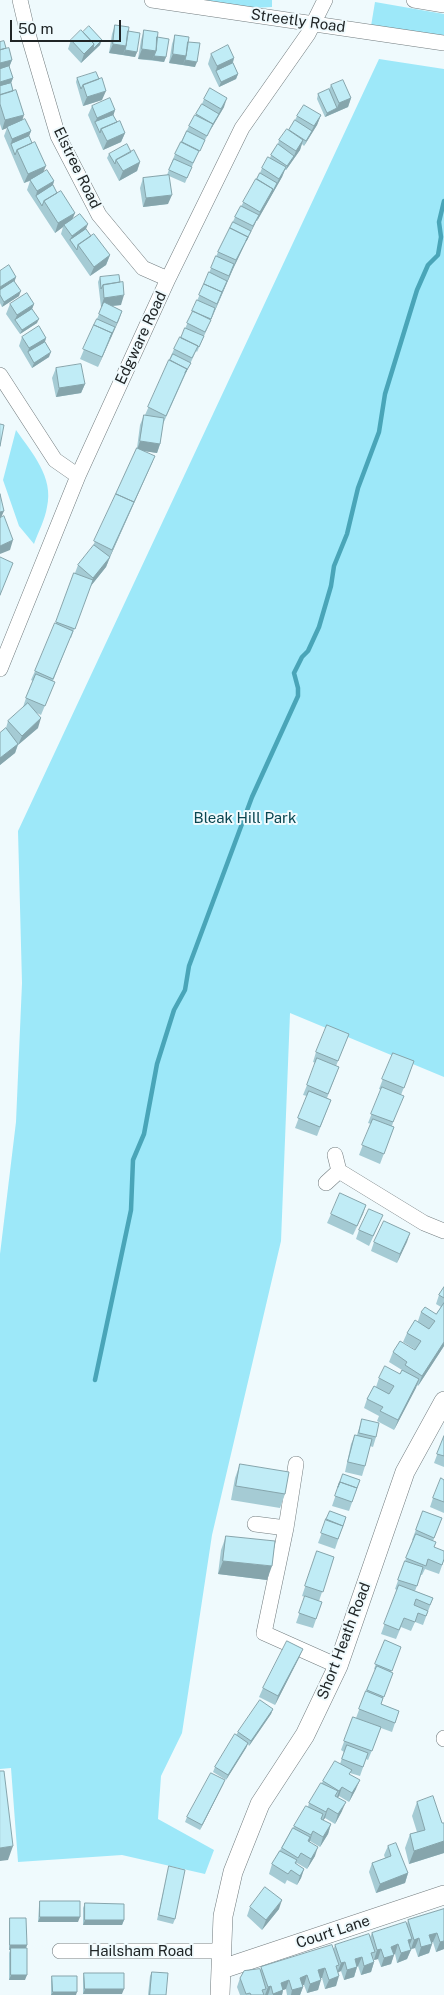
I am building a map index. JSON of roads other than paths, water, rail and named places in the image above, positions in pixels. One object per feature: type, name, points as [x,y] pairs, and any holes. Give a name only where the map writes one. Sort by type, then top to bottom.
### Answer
[{"type":"street","name":"Elstree Road","points":[[20,0],[58,136],[81,180],[100,215],[144,268],[168,279]]},
{"type":"street","name":"Streetly Road","points":[[152,0],[444,44]]},
{"type":"street","name":"Edgware Road","points":[[0,669],[78,476],[168,279],[242,128],[308,34],[325,0]]},
{"type":"street","points":[[414,0],[444,5]]},
{"type":"street","points":[[0,375],[55,460],[78,476]]},
{"type":"street","points":[[335,1155],[339,1171],[424,1223],[444,1231]]},
{"type":"street","points":[[326,1183],[339,1171]]},
{"type":"street","name":"Short Heath Road","points":[[220,1995],[223,1916],[233,1872],[260,1804],[305,1735],[338,1666],[405,1472],[444,1401]]},
{"type":"street","points":[[296,1464],[286,1528],[264,1633],[338,1666]]},
{"type":"street","points":[[255,1524],[286,1528]]},
{"type":"street","name":"Court Lane","points":[[222,1960],[444,1895]]},
{"type":"street","name":"Hailsham Road","points":[[60,1951],[222,1960]]},
{"type":"waterway","points":[[95,1380],[131,1210],[133,1160],[144,1134],[157,1064],[174,1010],[185,990],[189,966],[252,797],[298,696],[294,673],[302,657],[308,651],[319,627],[331,586],[334,566],[347,534],[358,488],[379,432],[385,394],[417,290],[428,265],[438,255],[441,237],[439,222],[444,201]]},
{"type":"park label","name":"Bleak Hill Park","points":[[245,818]]}]
